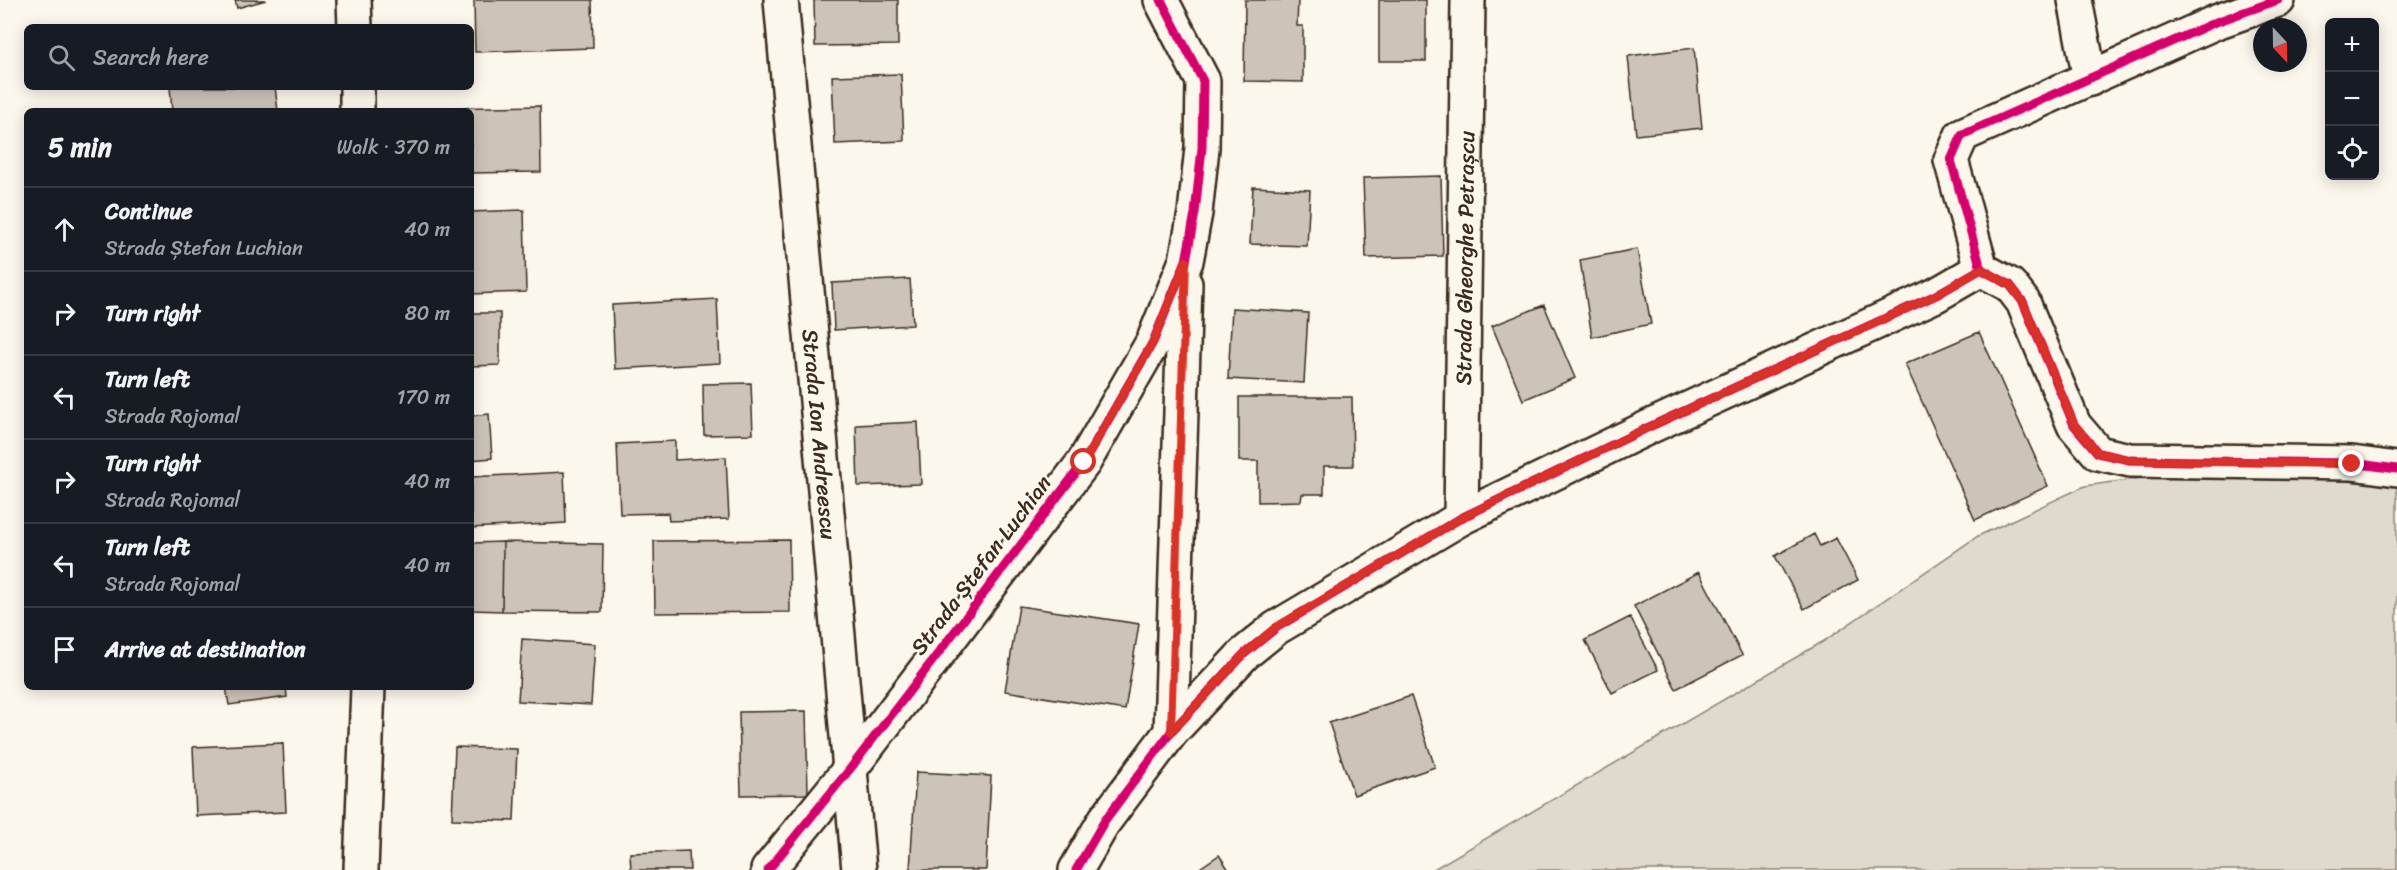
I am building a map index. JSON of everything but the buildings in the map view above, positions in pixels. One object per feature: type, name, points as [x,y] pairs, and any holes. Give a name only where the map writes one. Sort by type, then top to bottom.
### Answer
[{"type":"street","points":[[354,0],[355,24]]},
{"type":"street","name":"Strada Ion Andreescu","points":[[781,0],[859,870]]},
{"type":"street","name":"Strada Ștefan Luchian","points":[[768,870],[850,769],[1084,462],[1153,342],[1186,261],[1195,213],[1202,148],[1203,81],[1161,0]]},
{"type":"street","name":"Strada Gheorghe Petrașcu","points":[[1461,518],[1468,0]]},
{"type":"street","points":[[2074,0],[2090,79]]},
{"type":"street","points":[[2278,0],[2216,22],[1962,135],[1951,160],[1981,269],[2010,285],[2023,302],[2074,424],[2098,453],[2130,460],[2352,464],[2397,469]]},
{"type":"street","points":[[357,90],[357,108]]},
{"type":"street","points":[[1171,732],[1186,261]]},
{"type":"street","points":[[1076,870],[1105,820],[1171,732],[1244,654],[1275,628],[1461,518],[1649,427],[1936,295],[1981,269]]},
{"type":"street","points":[[361,870],[368,690]]},
{"type":"shaded area","points":[[2199,470],[2397,485],[2397,870],[1432,870],[1824,641],[1978,536],[2085,486]]},
{"type":"cycle path","points":[[768,870],[850,769],[1084,462],[1153,342],[1186,261],[1195,213],[1202,148],[1203,81],[1161,0]]},
{"type":"cycle path","points":[[2278,0],[2216,22],[1962,135],[1951,160],[1981,269],[2010,285],[2023,302],[2074,425],[2098,453],[2130,460],[2352,463],[2397,469]]},
{"type":"cycle path","points":[[1076,870],[1105,820],[1171,732],[1244,654],[1276,628],[1461,518],[1649,427],[1936,295],[1981,269]]},
{"type":"route","points":[[1084,462],[1153,342],[1186,261],[1171,732],[1244,654],[1275,628],[1404,554],[1461,518],[1649,427],[1936,295],[1981,269],[2010,285],[2023,302],[2074,424],[2098,453],[2130,460],[2176,459],[2352,464]]}]
